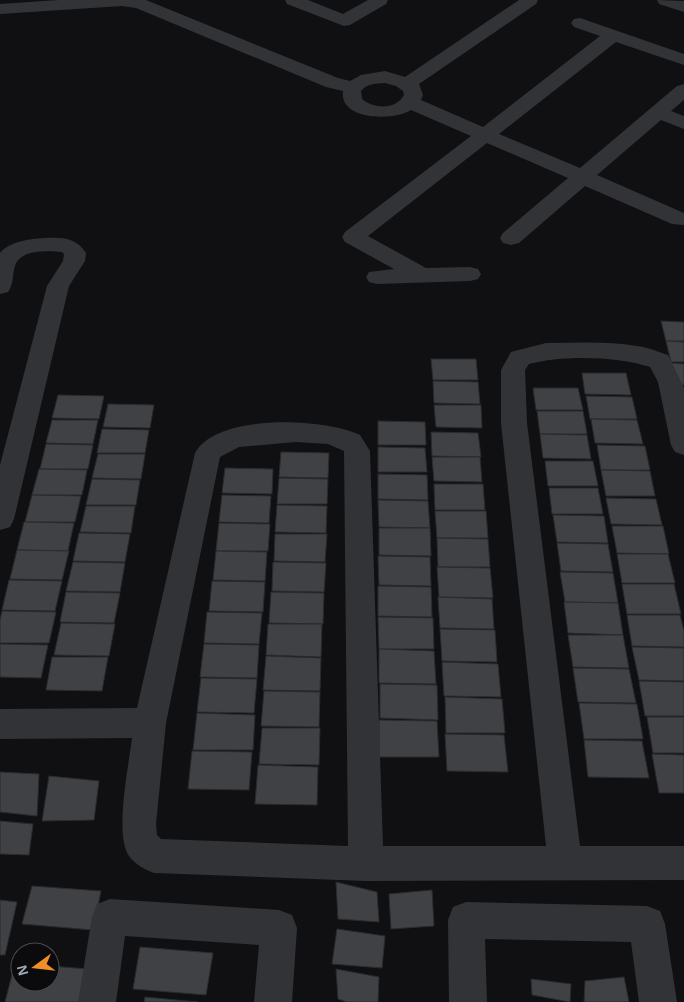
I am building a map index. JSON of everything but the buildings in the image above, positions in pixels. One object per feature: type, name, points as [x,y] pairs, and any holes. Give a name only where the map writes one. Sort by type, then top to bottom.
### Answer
[{"type":"street","points":[[293,0],[344,21],[380,0]]},
{"type":"street","points":[[500,0],[525,4]]},
{"type":"street","points":[[665,0],[684,6]]},
{"type":"street","points":[[0,9],[56,6],[118,7],[138,4],[332,93],[352,92],[361,81],[385,77],[406,84],[485,135],[680,219]]},
{"type":"street","points":[[352,92],[356,104],[366,109],[378,112],[403,108],[406,84],[525,4]]},
{"type":"street","points":[[0,16],[56,6]]},
{"type":"street","points":[[580,23],[684,60]]},
{"type":"street","points":[[421,275],[353,237],[613,35]]},
{"type":"street","points":[[512,238],[684,90]]},
{"type":"street","points":[[658,112],[684,123]]},
{"type":"street","points":[[0,287],[6,260],[20,250],[54,243],[69,246],[75,253],[74,261],[58,286],[0,519]]},
{"type":"street","points":[[377,277],[470,274]]},
{"type":"street","points":[[565,863],[514,423],[513,370],[520,358],[546,351],[638,354],[659,361],[670,382],[684,445]]},
{"type":"street","points":[[366,864],[358,451],[351,442],[331,434],[290,432],[238,437],[218,444],[208,453],[150,723],[139,824],[141,843],[154,856],[366,864],[684,863]]},
{"type":"street","points":[[0,724],[150,723]]},
{"type":"street","points":[[97,1002],[110,917],[279,928],[273,1002]]},
{"type":"street","points":[[468,1002],[466,920],[647,924],[658,1002]]}]
